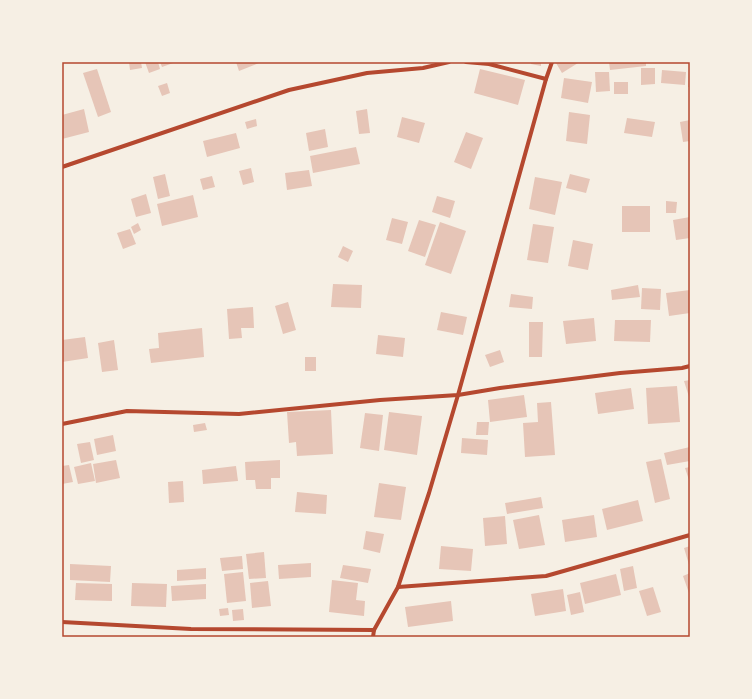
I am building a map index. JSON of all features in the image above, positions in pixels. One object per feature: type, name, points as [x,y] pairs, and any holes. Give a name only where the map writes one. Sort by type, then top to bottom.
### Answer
[{"type":"street","points":[[62,168],[289,90],[367,73],[423,68],[449,62]]},
{"type":"street","points":[[466,62],[489,64],[546,80]]},
{"type":"street","points":[[373,637],[374,630],[398,586],[428,493],[458,395],[552,62]]},
{"type":"street","points":[[62,424],[127,411],[239,414],[380,400],[458,395],[500,388],[620,373],[690,366]]},
{"type":"street","points":[[398,586],[546,576],[690,535]]},
{"type":"street","points":[[62,622],[191,630],[374,630]]},
{"type":"building","points":[[129,62],[141,62],[142,68],[130,70]]},
{"type":"building","points":[[145,62],[158,62],[160,69],[149,73]]},
{"type":"building","points":[[160,62],[176,62],[162,67]]},
{"type":"building","points":[[236,62],[258,62],[259,63],[239,71]]},
{"type":"building","points":[[531,62],[541,62],[541,66],[531,64]]},
{"type":"building","points":[[609,62],[646,62],[646,66],[610,70]]},
{"type":"building","points":[[556,63],[578,63],[562,73]]},
{"type":"building","points":[[641,68],[655,68],[655,84],[641,85]]},
{"type":"building","points":[[97,69],[111,112],[98,117],[83,73]]},
{"type":"building","points":[[480,69],[525,80],[518,105],[474,93]]},
{"type":"building","points":[[662,70],[686,72],[685,85],[661,83]]},
{"type":"building","points":[[595,72],[609,72],[610,91],[596,92]]},
{"type":"building","points":[[689,72],[690,87],[688,87]]},
{"type":"building","points":[[564,78],[592,82],[588,103],[561,98]]},
{"type":"building","points":[[614,82],[628,82],[628,94],[614,94]]},
{"type":"building","points":[[167,83],[170,93],[162,96],[158,86]]},
{"type":"building","points":[[84,109],[89,132],[62,139],[62,115]]},
{"type":"building","points":[[367,109],[370,133],[359,134],[356,111]]},
{"type":"building","points":[[569,112],[590,115],[587,144],[566,141]]},
{"type":"building","points":[[402,117],[425,123],[419,143],[397,137]]},
{"type":"building","points":[[627,118],[655,122],[652,137],[624,133]]},
{"type":"building","points":[[256,119],[257,126],[247,129],[245,122]]},
{"type":"building","points":[[690,120],[690,141],[683,142],[680,122]]},
{"type":"building","points":[[325,129],[328,147],[309,151],[306,133]]},
{"type":"building","points":[[466,132],[483,138],[471,169],[454,162]]},
{"type":"building","points":[[236,133],[240,148],[207,157],[203,141]]},
{"type":"building","points":[[356,147],[360,164],[313,173],[310,156]]},
{"type":"building","points":[[251,168],[254,182],[243,185],[239,171]]},
{"type":"building","points":[[309,170],[312,186],[287,190],[285,173]]},
{"type":"building","points":[[165,174],[170,196],[158,199],[153,177]]},
{"type":"building","points":[[570,174],[590,179],[586,193],[566,188]]},
{"type":"building","points":[[212,176],[215,187],[203,190],[200,179]]},
{"type":"building","points":[[535,177],[562,182],[555,215],[529,209]]},
{"type":"building","points":[[146,194],[151,213],[136,217],[131,199]]},
{"type":"building","points":[[193,195],[198,217],[162,226],[157,204]]},
{"type":"building","points":[[437,196],[455,201],[450,218],[432,212]]},
{"type":"building","points":[[666,201],[677,202],[676,213],[666,213]]},
{"type":"building","points":[[622,206],[650,206],[650,232],[622,232]]},
{"type":"building","points":[[690,217],[690,238],[676,240],[673,220]]},
{"type":"building","points":[[392,218],[408,222],[402,244],[386,240]]},
{"type":"building","points":[[419,220],[436,225],[425,257],[408,251]]},
{"type":"building","points":[[440,222],[466,231],[451,274],[425,265]]},
{"type":"building","points":[[138,223],[141,230],[134,234],[131,227]]},
{"type":"building","points":[[533,224],[554,227],[548,263],[527,260]]},
{"type":"building","points":[[130,229],[136,244],[123,249],[117,233]]},
{"type":"building","points":[[573,240],[593,244],[588,270],[568,266]]},
{"type":"building","points":[[343,246],[353,251],[348,262],[338,257]]},
{"type":"building","points":[[333,284],[362,285],[361,308],[331,307]]},
{"type":"building","points":[[638,285],[640,297],[612,300],[611,290]]},
{"type":"building","points":[[642,288],[661,289],[660,310],[641,309]]},
{"type":"building","points":[[690,290],[690,313],[669,316],[666,293]]},
{"type":"building","points":[[511,294],[533,297],[532,309],[509,307]]},
{"type":"building","points":[[288,302],[296,330],[283,334],[275,306]]},
{"type":"building","points":[[253,307],[254,328],[241,328],[242,338],[229,339],[227,309]]},
{"type":"building","points":[[441,312],[467,317],[463,335],[437,330]]},
{"type":"building","points":[[594,318],[596,341],[566,344],[563,321]]},
{"type":"building","points":[[615,320],[651,320],[650,342],[614,341]]},
{"type":"building","points":[[529,322],[543,322],[542,357],[529,357]]},
{"type":"building","points":[[202,328],[204,357],[151,363],[149,349],[159,348],[158,333]]},
{"type":"building","points":[[378,335],[405,338],[403,357],[376,354]]},
{"type":"building","points":[[85,337],[88,358],[62,362],[62,340]]},
{"type":"building","points":[[114,340],[118,370],[102,372],[98,343]]},
{"type":"building","points":[[500,350],[504,362],[490,367],[485,355]]},
{"type":"building","points":[[305,357],[316,357],[316,371],[305,371]]},
{"type":"building","points":[[690,380],[690,400],[684,381]]},
{"type":"building","points":[[677,386],[680,422],[648,424],[646,388]]},
{"type":"building","points":[[631,388],[634,409],[598,414],[595,393]]},
{"type":"building","points":[[524,395],[527,417],[490,422],[488,400]]},
{"type":"building","points":[[551,402],[555,455],[525,457],[523,423],[538,422],[537,403]]},
{"type":"building","points":[[331,410],[333,454],[297,456],[296,442],[289,443],[287,412]]},
{"type":"building","points":[[389,412],[422,416],[417,455],[384,450]]},
{"type":"building","points":[[365,413],[383,415],[379,451],[360,448]]},
{"type":"building","points":[[477,422],[489,422],[488,435],[476,435]]},
{"type":"building","points":[[205,423],[207,430],[194,432],[193,425]]},
{"type":"building","points":[[113,435],[116,451],[97,455],[94,439]]},
{"type":"building","points":[[462,438],[488,440],[487,455],[461,453]]},
{"type":"building","points":[[90,442],[94,460],[81,463],[77,444]]},
{"type":"building","points":[[690,447],[690,461],[667,465],[664,453]]},
{"type":"building","points":[[661,459],[670,499],[655,503],[646,462]]},
{"type":"building","points":[[116,460],[120,478],[96,483],[93,464]]},
{"type":"building","points":[[280,460],[280,478],[271,478],[271,489],[256,489],[255,480],[246,480],[245,462]]},
{"type":"building","points":[[91,463],[95,481],[78,484],[74,467]]},
{"type":"building","points":[[69,465],[73,482],[62,484],[62,466]]},
{"type":"building","points":[[236,466],[238,481],[203,484],[202,470]]},
{"type":"building","points":[[690,467],[690,483],[685,468]]},
{"type":"building","points":[[183,481],[184,502],[169,503],[168,482]]},
{"type":"building","points":[[379,483],[406,487],[401,520],[374,517]]},
{"type":"building","points":[[297,492],[327,495],[326,514],[295,512]]},
{"type":"building","points":[[541,497],[543,508],[507,514],[505,503]]},
{"type":"building","points":[[638,500],[643,521],[607,530],[602,509]]},
{"type":"building","points":[[539,515],[545,545],[519,549],[513,520]]},
{"type":"building","points":[[594,515],[597,537],[565,542],[562,520]]},
{"type":"building","points":[[505,516],[507,544],[485,546],[483,518]]},
{"type":"building","points":[[366,531],[384,534],[380,553],[363,549]]},
{"type":"building","points":[[441,546],[473,549],[471,571],[439,569]]},
{"type":"building","points":[[690,546],[690,568],[684,548]]},
{"type":"building","points":[[264,552],[266,578],[249,579],[246,554]]},
{"type":"building","points":[[242,556],[243,569],[222,571],[220,558]]},
{"type":"building","points":[[311,563],[311,577],[279,579],[278,565]]},
{"type":"building","points":[[70,564],[111,566],[110,582],[70,580]]},
{"type":"building","points":[[343,565],[371,569],[368,583],[340,578]]},
{"type":"building","points":[[633,566],[637,588],[624,591],[620,569]]},
{"type":"building","points":[[206,568],[206,579],[177,581],[177,570]]},
{"type":"building","points":[[243,572],[246,601],[227,603],[224,574]]},
{"type":"building","points":[[690,573],[690,596],[683,576]]},
{"type":"building","points":[[616,574],[621,595],[585,604],[580,583]]},
{"type":"building","points":[[332,580],[358,583],[356,600],[365,601],[364,616],[329,612]]},
{"type":"building","points":[[268,581],[271,606],[252,608],[250,583]]},
{"type":"building","points":[[76,583],[112,584],[112,601],[75,600]]},
{"type":"building","points":[[132,583],[167,584],[166,607],[131,606]]},
{"type":"building","points":[[206,584],[206,599],[172,601],[171,586]]},
{"type":"building","points":[[653,587],[661,612],[647,616],[639,591]]},
{"type":"building","points":[[563,589],[566,611],[535,616],[531,594]]},
{"type":"building","points":[[580,592],[584,612],[571,615],[567,595]]},
{"type":"building","points":[[451,601],[453,621],[408,627],[405,607]]},
{"type":"building","points":[[228,608],[229,615],[220,616],[219,609]]},
{"type":"building","points":[[243,609],[244,620],[233,621],[232,610]]}]
